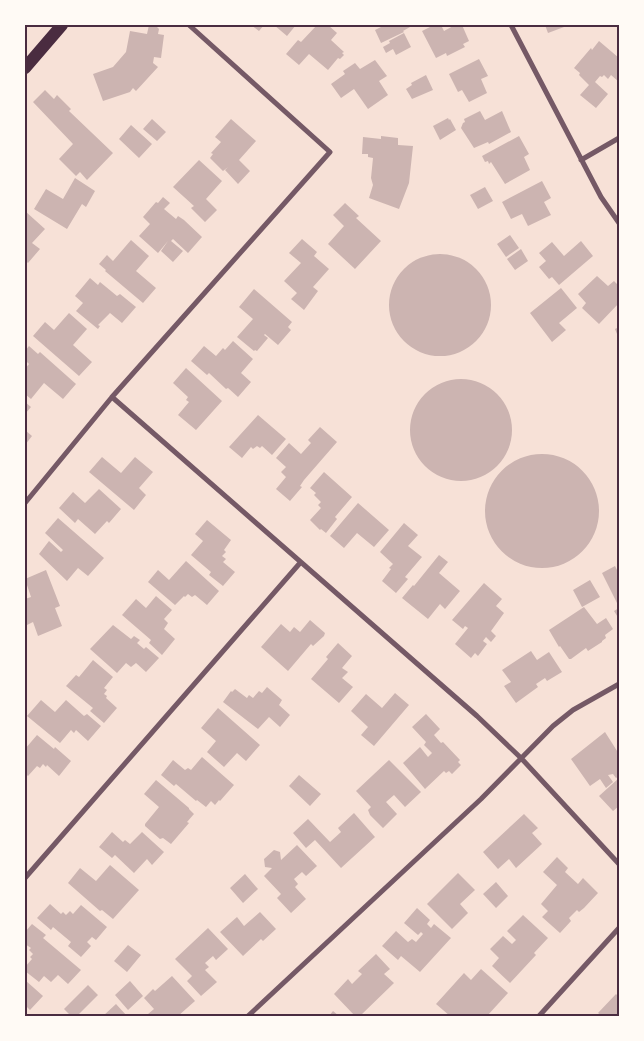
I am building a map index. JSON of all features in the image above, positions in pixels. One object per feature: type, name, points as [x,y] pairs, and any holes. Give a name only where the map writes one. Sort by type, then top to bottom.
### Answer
[{"type":"main road","points":[[25,68],[62,25]]},
{"type":"street","points":[[25,503],[112,397],[330,152],[190,25]]},
{"type":"street","points":[[511,25],[601,197],[619,223]]},
{"type":"street","points":[[581,160],[619,138]]},
{"type":"street","points":[[112,397],[470,710],[521,758],[619,864]]},
{"type":"street","points":[[25,878],[300,563]]},
{"type":"street","points":[[248,1016],[481,799],[553,726],[573,710],[619,684]]},
{"type":"street","points":[[539,1016],[619,928]]},
{"type":"building","points":[[149,25],[155,25],[159,29],[158,34],[164,35],[161,58],[154,57],[153,63],[158,67],[136,91],[133,88],[130,92],[103,101],[93,74],[113,67],[126,52],[130,31],[147,34]]},
{"type":"building","points":[[251,25],[264,25],[259,31]]},
{"type":"building","points":[[274,25],[296,25],[287,36]]},
{"type":"building","points":[[317,25],[328,25],[337,33],[331,40],[344,52],[342,53],[344,55],[340,59],[338,58],[328,70],[309,54],[299,65],[286,54],[298,40],[301,42]]},
{"type":"building","points":[[380,25],[409,25],[410,27],[381,43],[375,30],[381,27]]},
{"type":"building","points":[[434,25],[441,25],[444,31],[455,25],[462,25],[469,41],[463,44],[465,47],[447,56],[446,53],[436,58],[422,31]]},
{"type":"building","points":[[545,25],[563,25],[564,27],[548,33]]},
{"type":"building","points":[[404,33],[411,47],[396,55],[393,49],[386,53],[383,47],[390,43],[389,41]]},
{"type":"building","points":[[599,41],[619,58],[619,82],[611,75],[608,79],[604,75],[600,76],[595,82],[608,94],[596,108],[580,95],[589,85],[574,68]]},
{"type":"building","points":[[479,59],[488,76],[481,79],[487,93],[469,102],[462,90],[458,92],[449,74]]},
{"type":"building","points":[[375,60],[387,76],[379,81],[388,95],[368,109],[354,89],[341,98],[331,84],[345,74],[343,71],[355,63],[360,69]]},
{"type":"building","points":[[426,75],[433,90],[412,99],[406,89],[412,85],[411,83]]},
{"type":"building","points":[[45,90],[54,99],[57,95],[71,109],[69,111],[113,153],[87,180],[80,172],[76,176],[59,159],[73,144],[33,102]]},
{"type":"building","points":[[480,111],[485,120],[502,111],[511,132],[489,144],[488,142],[474,148],[461,128],[465,122],[464,119]]},
{"type":"building","points":[[448,118],[456,130],[440,140],[433,126]]},
{"type":"building","points":[[152,119],[166,132],[157,141],[143,129]]},
{"type":"building","points":[[231,119],[256,141],[239,160],[250,171],[238,184],[225,170],[228,167],[223,171],[210,158],[213,154],[211,153],[221,142],[215,137]]},
{"type":"building","points":[[131,125],[152,144],[139,158],[119,139]]},
{"type":"building","points":[[381,136],[398,138],[398,145],[413,146],[409,183],[399,209],[369,198],[373,185],[371,178],[373,158],[368,157],[368,154],[362,154],[363,137],[381,139]]},
{"type":"building","points":[[519,136],[529,154],[524,157],[530,170],[505,184],[491,162],[489,164],[488,161],[485,162],[482,156]]},
{"type":"building","points":[[199,160],[222,181],[206,199],[217,210],[205,222],[191,208],[194,206],[173,187]]},
{"type":"building","points":[[75,178],[95,191],[86,207],[82,204],[67,229],[34,209],[46,189],[63,199]]},
{"type":"building","points":[[542,181],[551,198],[544,202],[551,215],[528,226],[522,214],[511,219],[502,202]]},
{"type":"building","points":[[485,187],[493,201],[478,209],[470,195]]},
{"type":"building","points":[[163,197],[170,203],[164,209],[176,219],[178,216],[184,220],[202,237],[188,253],[173,239],[171,241],[183,251],[173,262],[161,251],[168,241],[158,253],[139,236],[150,224],[143,217]]},
{"type":"building","points":[[345,203],[359,216],[356,218],[381,241],[355,269],[328,244],[344,226],[333,215]]},
{"type":"building","points":[[25,211],[45,229],[32,243],[40,249],[28,263],[25,260]]},
{"type":"building","points":[[510,235],[519,248],[506,257],[497,244]]},
{"type":"building","points":[[302,239],[317,252],[314,256],[329,269],[313,287],[318,291],[304,310],[291,299],[297,293],[284,281],[301,263],[289,253]]},
{"type":"building","points":[[131,240],[149,256],[136,271],[156,288],[143,303],[99,264],[107,255],[113,261]]},
{"type":"building","points":[[581,241],[593,256],[559,285],[552,277],[549,279],[539,267],[546,261],[539,253],[552,242],[564,256]]},
{"type":"building","points":[[521,249],[528,261],[515,270],[507,259]]},
{"type":"building","points":[[440,254],[459,258],[476,269],[487,286],[491,305],[487,324],[476,341],[459,352],[440,356],[421,352],[404,341],[393,324],[389,305],[393,286],[404,269],[421,258]]},
{"type":"building","points":[[597,276],[608,286],[614,281],[619,286],[619,303],[599,324],[582,308],[586,303],[578,294]]},
{"type":"building","points":[[90,278],[98,285],[100,282],[117,296],[120,294],[136,307],[122,323],[110,313],[98,325],[100,326],[98,329],[76,311],[83,303],[75,296]]},
{"type":"building","points":[[561,288],[577,308],[559,323],[566,330],[552,342],[530,313]]},
{"type":"building","points":[[254,289],[292,322],[288,327],[291,330],[278,345],[265,334],[268,338],[257,351],[254,351],[237,337],[253,319],[239,307]]},
{"type":"building","points":[[69,313],[87,329],[73,345],[92,362],[79,376],[33,336],[45,322],[54,330]]},
{"type":"building","points":[[619,327],[619,339],[615,329]]},
{"type":"building","points":[[233,341],[253,359],[241,373],[251,382],[238,397],[191,361],[204,346],[216,356]]},
{"type":"building","points":[[29,346],[38,354],[40,352],[76,384],[63,399],[44,383],[31,399],[25,394],[25,369],[29,364],[25,360],[25,351]]},
{"type":"building","points":[[186,368],[222,401],[196,430],[178,415],[189,402],[186,400],[188,397],[173,383]]},
{"type":"building","points":[[461,379],[480,383],[497,394],[508,411],[512,430],[508,449],[497,466],[480,477],[461,481],[442,477],[425,466],[414,449],[410,430],[414,411],[425,394],[442,383]]},
{"type":"building","points":[[25,402],[31,407],[25,414]]},
{"type":"building","points":[[258,415],[286,439],[272,455],[262,446],[260,448],[257,446],[253,449],[251,447],[242,458],[229,447]]},
{"type":"building","points":[[320,427],[337,442],[304,480],[300,486],[302,487],[290,501],[276,489],[286,477],[281,472],[286,467],[276,458],[289,443],[301,454],[311,443],[308,440]]},
{"type":"building","points":[[25,430],[32,436],[25,445]]},
{"type":"building","points":[[542,454],[564,458],[582,471],[595,489],[599,511],[595,533],[582,551],[564,564],[542,568],[520,564],[502,551],[489,533],[485,511],[489,489],[502,471],[520,458]]},
{"type":"building","points":[[102,457],[121,473],[135,457],[153,472],[139,488],[146,495],[134,510],[89,472]]},
{"type":"building","points":[[324,472],[352,497],[335,517],[337,519],[326,533],[310,520],[321,508],[318,505],[321,502],[314,495],[316,493],[310,488]]},
{"type":"building","points":[[99,489],[121,509],[109,523],[107,521],[95,534],[78,519],[75,523],[59,508],[73,492],[85,503]]},
{"type":"building","points":[[358,503],[389,530],[374,547],[357,533],[344,548],[330,536]]},
{"type":"building","points":[[58,518],[104,558],[88,576],[78,568],[67,581],[39,554],[49,541],[61,552],[63,550],[45,533]]},
{"type":"building","points":[[207,520],[231,540],[224,550],[226,552],[222,556],[226,559],[223,562],[235,572],[223,586],[209,575],[211,572],[191,555],[203,541],[195,534]]},
{"type":"building","points":[[404,523],[418,535],[408,546],[422,557],[405,577],[408,579],[396,593],[382,581],[393,564],[380,552]]},
{"type":"building","points":[[439,555],[448,562],[439,573],[460,591],[445,609],[440,604],[428,619],[402,598]]},
{"type":"building","points":[[186,561],[219,591],[207,605],[195,595],[192,597],[188,594],[175,605],[148,582],[158,570],[169,580]]},
{"type":"building","points":[[615,566],[619,574],[619,607],[602,573]]},
{"type":"building","points":[[46,570],[60,606],[55,608],[62,626],[38,636],[33,622],[25,626],[25,599],[31,597],[25,579]]},
{"type":"building","points":[[590,580],[600,597],[582,607],[573,590]]},
{"type":"building","points":[[484,583],[502,599],[496,606],[504,613],[491,631],[496,636],[491,642],[486,637],[483,641],[487,644],[478,656],[475,653],[471,658],[455,644],[468,628],[465,626],[463,629],[452,620]]},
{"type":"building","points":[[156,596],[172,610],[164,619],[168,623],[164,629],[175,639],[162,655],[149,643],[151,640],[122,615],[136,599],[146,608]]},
{"type":"building","points":[[584,607],[597,624],[606,618],[613,629],[605,635],[606,638],[602,642],[588,651],[586,648],[569,659],[549,630]]},
{"type":"building","points":[[619,608],[619,619],[614,611]]},
{"type":"building","points":[[310,620],[325,633],[324,636],[313,646],[311,644],[288,671],[261,647],[281,624],[290,632],[294,627],[300,632]]},
{"type":"building","points":[[113,625],[131,639],[134,636],[140,640],[137,643],[144,649],[146,647],[159,658],[146,672],[136,663],[131,667],[126,663],[117,673],[90,649]]},
{"type":"building","points":[[338,643],[352,656],[342,668],[348,672],[342,678],[353,687],[339,703],[311,679],[328,659],[326,657]]},
{"type":"building","points":[[531,651],[537,660],[549,652],[562,672],[547,681],[545,678],[536,684],[538,687],[516,703],[504,686],[511,682],[502,670]]},
{"type":"building","points":[[93,660],[113,677],[104,688],[107,690],[104,694],[117,708],[104,723],[90,711],[93,708],[66,686],[76,675],[79,677]]},
{"type":"building","points":[[267,687],[282,700],[279,705],[290,715],[280,727],[269,717],[258,729],[223,702],[231,691],[235,689],[247,698],[249,695],[253,698],[259,691],[262,693]]},
{"type":"building","points":[[395,693],[409,705],[374,746],[361,735],[368,727],[351,711],[366,694],[382,708]]},
{"type":"building","points":[[41,700],[55,712],[66,700],[84,716],[87,714],[101,726],[88,741],[76,730],[74,733],[71,730],[60,743],[27,716]]},
{"type":"building","points":[[218,708],[260,745],[246,761],[237,753],[224,767],[207,752],[216,741],[201,728]]},
{"type":"building","points":[[426,714],[440,729],[434,735],[460,760],[458,762],[461,765],[452,774],[449,771],[446,773],[444,771],[425,789],[403,763],[420,747],[428,757],[432,753],[424,745],[426,742],[412,727]]},
{"type":"building","points":[[605,732],[619,754],[619,776],[616,778],[613,774],[608,775],[613,782],[606,788],[600,779],[590,786],[571,759]]},
{"type":"building","points":[[37,735],[71,761],[59,776],[47,765],[46,767],[43,764],[40,768],[37,766],[28,776],[25,773],[25,749]]},
{"type":"building","points":[[202,757],[234,785],[215,805],[211,801],[206,807],[161,775],[173,760],[185,770],[188,768],[191,770]]},
{"type":"building","points":[[389,760],[421,792],[405,807],[394,795],[386,802],[397,814],[383,828],[370,815],[368,810],[371,807],[356,791]]},
{"type":"building","points":[[299,775],[321,794],[310,806],[289,786]]},
{"type":"building","points":[[619,778],[619,806],[613,811],[599,796]]},
{"type":"building","points":[[156,780],[194,814],[187,822],[189,823],[171,844],[163,838],[160,839],[145,826],[159,807],[144,794]]},
{"type":"building","points":[[354,813],[375,837],[341,868],[315,840],[306,848],[293,833],[308,819],[330,842],[341,832],[338,828]]},
{"type":"building","points":[[524,814],[538,828],[532,833],[542,844],[516,868],[509,859],[498,869],[483,852]]},
{"type":"building","points":[[112,832],[123,842],[125,840],[130,844],[142,832],[164,852],[152,865],[147,859],[134,873],[115,855],[112,858],[99,847]]},
{"type":"building","points":[[297,845],[317,866],[306,876],[302,872],[294,879],[298,884],[295,887],[306,899],[291,913],[277,898],[281,894],[264,876],[272,868],[265,867],[264,859],[274,850],[280,852],[281,860]]},
{"type":"building","points":[[557,857],[568,868],[565,872],[578,884],[583,878],[598,893],[584,908],[579,912],[577,910],[569,918],[571,921],[560,933],[542,917],[548,911],[541,904],[557,885],[543,872]]},
{"type":"building","points":[[110,865],[139,890],[113,919],[102,910],[100,911],[68,883],[80,868],[96,881]]},
{"type":"building","points":[[458,873],[475,890],[460,904],[468,913],[452,929],[427,904]]},
{"type":"building","points":[[245,874],[258,889],[243,903],[230,888]]},
{"type":"building","points":[[496,882],[508,896],[496,908],[483,894]]},
{"type":"building","points":[[50,904],[61,914],[63,912],[66,915],[70,911],[73,914],[81,905],[107,927],[96,940],[92,937],[87,942],[91,946],[81,957],[68,946],[71,942],[53,927],[51,930],[37,918]]},
{"type":"building","points":[[417,908],[430,920],[427,924],[431,928],[434,924],[451,938],[420,972],[401,956],[398,960],[382,946],[396,931],[408,942],[412,939],[416,942],[423,934],[421,932],[418,935],[404,923]]},
{"type":"building","points":[[260,912],[276,929],[263,941],[261,939],[243,956],[220,932],[237,917],[244,926]]},
{"type":"building","points":[[523,915],[548,938],[534,953],[536,955],[510,983],[492,966],[499,958],[490,949],[503,936],[512,944],[516,940],[507,931]]},
{"type":"building","points":[[32,924],[46,935],[43,938],[81,970],[68,984],[58,975],[51,982],[44,976],[39,982],[25,971],[25,967],[32,959],[30,957],[33,954],[29,950],[31,948],[25,944],[25,932]]},
{"type":"building","points":[[208,928],[228,949],[216,960],[213,956],[205,963],[209,967],[205,970],[217,982],[201,996],[187,981],[192,976],[175,959]]},
{"type":"building","points":[[128,945],[141,955],[127,972],[114,961]]},
{"type":"building","points":[[376,954],[390,969],[384,974],[394,983],[360,1016],[355,1016],[334,994],[348,979],[352,984],[362,974],[358,971]]},
{"type":"building","points":[[481,969],[508,993],[487,1016],[450,1016],[436,1004],[464,973],[471,980]]},
{"type":"building","points":[[172,976],[195,1001],[178,1016],[150,1016],[148,1014],[154,1009],[144,998],[153,989],[155,991]]},
{"type":"building","points":[[25,980],[43,996],[30,1010],[25,1005]]},
{"type":"building","points":[[130,981],[143,996],[128,1010],[115,995]]},
{"type":"building","points":[[88,985],[98,995],[77,1016],[71,1016],[64,1009]]},
{"type":"building","points":[[616,994],[619,997],[619,1016],[602,1016],[598,1013]]},
{"type":"building","points":[[116,1004],[127,1016],[103,1016]]},
{"type":"building","points":[[333,1011],[339,1016],[329,1016]]}]
